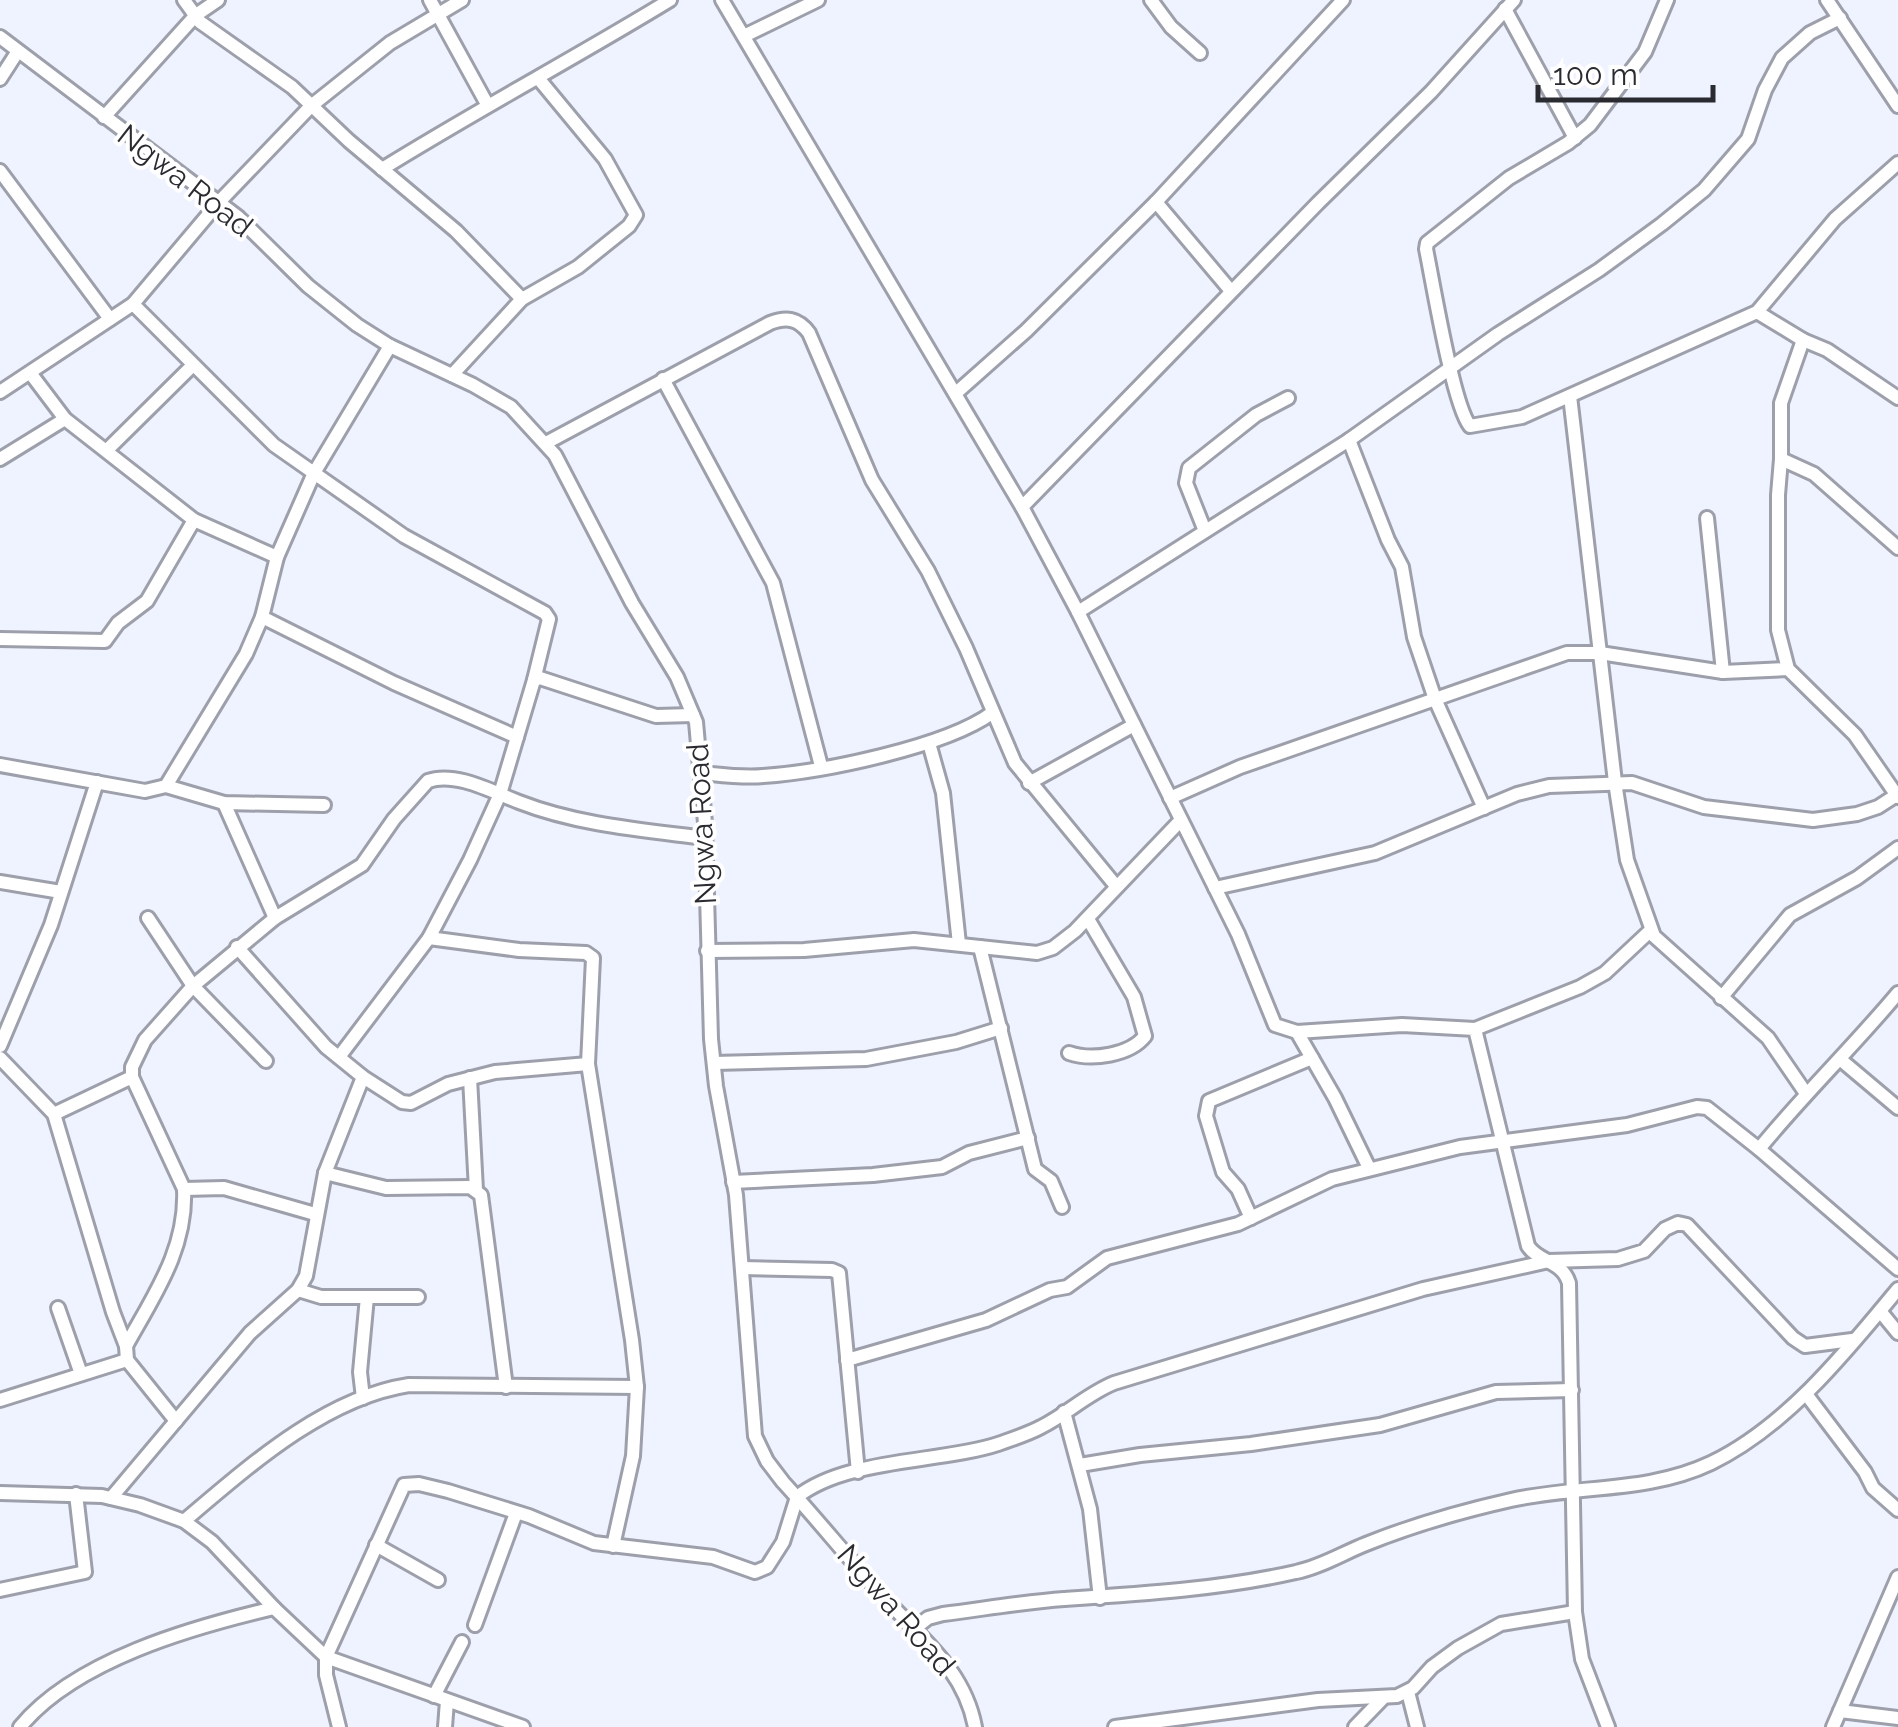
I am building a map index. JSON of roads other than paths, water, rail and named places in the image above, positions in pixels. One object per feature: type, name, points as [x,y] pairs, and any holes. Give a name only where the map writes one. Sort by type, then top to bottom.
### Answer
[{"type":"street","points":[[184,0],[209,29],[292,87],[456,231],[522,299]]},
{"type":"street","points":[[104,117],[196,15],[218,0]]},
{"type":"street","points":[[430,0],[487,104]]},
{"type":"street","points":[[0,392],[133,304],[219,202],[311,106],[378,52],[462,0]]},
{"type":"street","points":[[382,169],[670,0]]},
{"type":"street","points":[[722,0],[1022,508],[1215,888],[1279,1028],[1297,1032],[1402,1025],[1475,1029],[1605,973],[1651,930]]},
{"type":"street","points":[[744,36],[818,0]]},
{"type":"street","points":[[1151,0],[1171,28],[1200,53]]},
{"type":"street","points":[[956,393],[1026,331],[1156,202],[1343,0]]},
{"type":"street","points":[[1667,0],[1644,52],[1601,113],[1575,138],[1509,178],[1427,243],[1452,367],[1464,418],[1470,426],[1522,418],[1757,312],[1835,219],[1898,162]]},
{"type":"street","points":[[1826,0],[1898,106]]},
{"type":"street","points":[[1022,508],[1231,291],[1431,92],[1510,4],[1575,138]]},
{"type":"street","points":[[1078,612],[1350,440],[1599,270],[1704,190],[1748,140],[1782,58],[1810,33],[1840,18]]},
{"type":"street","name":"Ngwa Road","points":[[0,37],[164,158],[219,202],[308,286],[390,346],[511,407],[546,443],[565,472],[632,603],[677,677],[699,736],[714,1063],[734,1182],[755,1436],[767,1460],[796,1497],[944,1658],[960,1684],[976,1727]]},
{"type":"street","points":[[0,78],[18,51]]},
{"type":"street","points":[[452,375],[522,299],[578,267],[636,216],[605,158],[538,78]]},
{"type":"street","points":[[0,171],[110,319]]},
{"type":"street","points":[[1156,202],[1231,291]]},
{"type":"street","points":[[133,304],[274,445],[404,536],[545,613],[548,628],[500,794],[429,938],[338,1057]]},
{"type":"street","points":[[1757,312],[1828,350],[1898,398]]},
{"type":"street","points":[[546,443],[779,319],[790,319],[804,327],[872,480],[928,572],[966,648],[1014,763],[1116,886]]},
{"type":"street","points":[[1215,888],[1376,854],[1517,794],[1549,786],[1615,782],[1640,785],[1704,807],[1813,820],[1857,814],[1898,796],[1855,734],[1788,669],[1778,630],[1781,403],[1803,340]]},
{"type":"street","points":[[166,786],[246,654],[262,616],[277,557],[314,473],[390,346]]},
{"type":"street","points":[[107,450],[192,366]]},
{"type":"street","points":[[31,374],[66,419],[194,520],[277,557]]},
{"type":"street","points":[[663,378],[773,583],[822,766]]},
{"type":"street","points":[[1570,396],[1627,860],[1651,930],[1777,1048],[1805,1092]]},
{"type":"street","points":[[1205,532],[1186,482],[1189,468],[1256,415],[1288,398]]},
{"type":"street","points":[[0,459],[66,419]]},
{"type":"street","points":[[1350,440],[1402,567],[1414,637],[1435,699],[1484,808]]},
{"type":"street","points":[[1781,459],[1814,474],[1898,548]]},
{"type":"street","points":[[1706,518],[1722,672]]},
{"type":"street","points":[[0,639],[105,642],[118,623],[147,601],[194,520]]},
{"type":"street","points":[[262,616],[517,738]]},
{"type":"street","points":[[1170,798],[1240,767],[1547,658],[1581,651],[1722,672],[1788,669]]},
{"type":"street","points":[[534,680],[540,678],[656,716],[693,716]]},
{"type":"street","points":[[702,774],[766,776],[822,766],[929,742],[968,728],[992,713]]},
{"type":"street","points":[[1029,783],[1134,725]]},
{"type":"street","points":[[929,742],[943,792],[959,944]]},
{"type":"street","points":[[0,764],[145,791],[166,786],[224,803],[324,805]]},
{"type":"street","points":[[0,1400],[81,1374],[127,1353],[180,1242],[184,1189],[132,1076],[132,1067],[145,1040],[193,986],[237,947],[275,918],[362,865],[394,819],[428,782],[447,779],[568,816],[705,838]]},
{"type":"street","points":[[0,1046],[51,925],[97,782]]},
{"type":"street","points":[[224,803],[275,918]]},
{"type":"street","points":[[708,951],[804,950],[914,940],[1037,953],[1064,942],[1181,820]]},
{"type":"street","points":[[1721,998],[1790,915],[1857,878],[1898,848]]},
{"type":"street","points":[[0,882],[61,892]]},
{"type":"street","points":[[148,918],[193,986],[266,1061]]},
{"type":"street","points":[[1069,1053],[1083,1057],[1116,1053],[1145,1036],[1134,998],[1088,919]]},
{"type":"street","points":[[429,938],[586,953],[593,958],[588,1064],[637,1387],[633,1456],[613,1546]]},
{"type":"street","points":[[237,947],[326,1048],[402,1102],[411,1103],[448,1084],[495,1072],[588,1064]]},
{"type":"street","points":[[980,947],[1034,1169],[1052,1181],[1062,1207]]},
{"type":"street","points":[[1759,1150],[1805,1092],[1841,1060],[1898,993]]},
{"type":"street","points":[[714,1063],[866,1058],[941,1045],[1001,1028]]},
{"type":"street","points":[[1475,1029],[1528,1246],[1534,1254],[1564,1271],[1569,1283],[1575,1612],[1582,1659],[1608,1727]]},
{"type":"street","points":[[1297,1032],[1370,1168]]},
{"type":"street","points":[[0,1058],[54,1114],[127,1353],[176,1420]]},
{"type":"street","points":[[1251,1218],[1238,1189],[1224,1172],[1206,1116],[1209,1102],[1215,1096],[1312,1058]]},
{"type":"street","points":[[1841,1060],[1898,1108]]},
{"type":"street","points":[[54,1114],[132,1076]]},
{"type":"street","points":[[111,1498],[250,1333],[298,1290],[311,1263],[325,1172],[363,1077]]},
{"type":"street","points":[[470,1078],[476,1190],[484,1215],[506,1387]]},
{"type":"street","points":[[847,1360],[986,1320],[1050,1290],[1067,1287],[1108,1258],[1251,1218],[1318,1184],[1370,1168],[1503,1139],[1628,1125],[1697,1107],[1707,1108],[1898,1269]]},
{"type":"street","points":[[734,1182],[942,1167],[976,1151],[1028,1138]]},
{"type":"street","points":[[325,1172],[386,1188],[476,1190]]},
{"type":"street","points":[[184,1189],[224,1188],[316,1214]]},
{"type":"street","points":[[339,1727],[326,1675],[326,1657],[404,1485],[434,1487],[516,1513],[578,1539],[699,1555],[734,1562],[750,1572],[761,1571],[784,1542],[796,1497],[820,1482],[910,1459],[985,1448],[1038,1429],[1114,1382],[1423,1289],[1549,1260],[1618,1259],[1644,1251],[1664,1229],[1682,1223],[1793,1338],[1813,1347],[1852,1340]]},
{"type":"street","points":[[742,1268],[838,1272],[858,1472]]},
{"type":"street","points":[[914,1629],[928,1618],[944,1614],[1301,1571],[1434,1520],[1510,1500],[1630,1486],[1678,1476],[1711,1462],[1770,1427],[1806,1394],[1898,1289]]},
{"type":"street","points":[[298,1290],[320,1297],[418,1297]]},
{"type":"street","points":[[362,1398],[360,1372],[367,1297]]},
{"type":"street","points":[[58,1308],[81,1374]]},
{"type":"street","points":[[1880,1311],[1898,1333]]},
{"type":"street","points":[[184,1522],[299,1433],[362,1398],[410,1385],[637,1387]]},
{"type":"street","points":[[1080,1465],[1380,1425],[1489,1393],[1572,1390]]},
{"type":"street","points":[[1806,1394],[1865,1472],[1872,1488],[1898,1510]]},
{"type":"street","points":[[1064,1412],[1090,1509],[1100,1598]]},
{"type":"street","points":[[0,1493],[111,1498],[184,1522],[212,1542],[326,1657],[523,1727]]},
{"type":"street","points":[[0,1590],[85,1572],[76,1494]]},
{"type":"street","points":[[475,1625],[516,1513]]},
{"type":"street","points":[[376,1546],[438,1580]]},
{"type":"street","points":[[1834,1727],[1898,1577]]},
{"type":"street","points":[[20,1727],[47,1700],[139,1648],[202,1625],[274,1608]]},
{"type":"street","points":[[1114,1727],[1408,1692],[1432,1667],[1501,1624],[1575,1612]]},
{"type":"street","points":[[445,1727],[440,1698],[462,1642]]},
{"type":"street","points":[[1408,1692],[1417,1727]]},
{"type":"street","points":[[1354,1727],[1384,1697]]},
{"type":"street","points":[[1840,1711],[1898,1718]]}]
